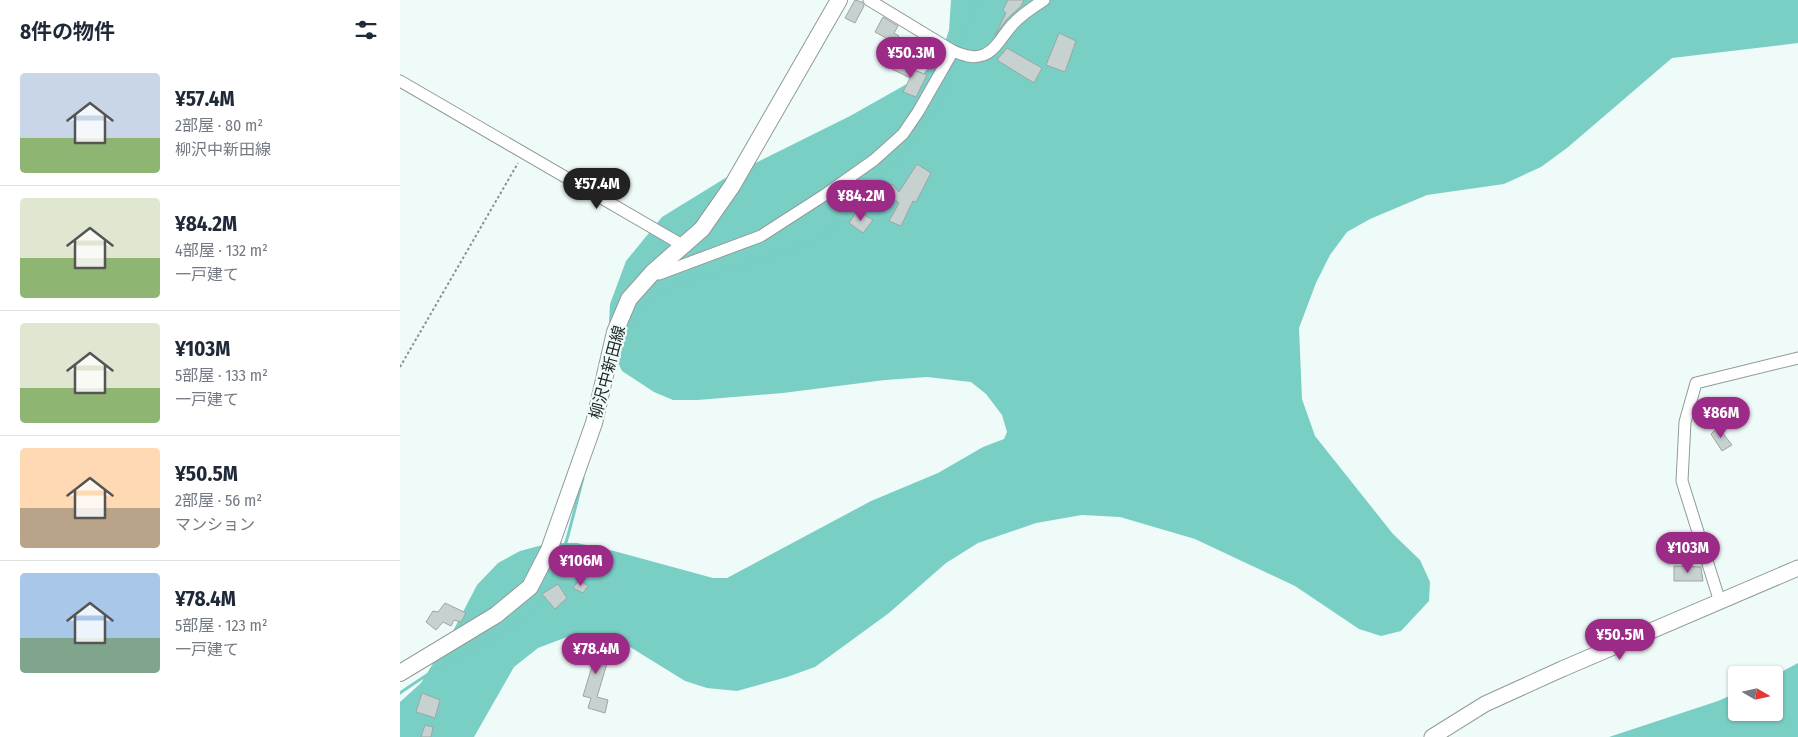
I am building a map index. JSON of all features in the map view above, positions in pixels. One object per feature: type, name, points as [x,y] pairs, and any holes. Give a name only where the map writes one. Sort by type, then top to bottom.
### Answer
[{"type":"main road","name":"柳沢中新田線","points":[[400,673],[496,615],[530,587],[549,550],[594,423],[615,332],[629,299],[653,272],[702,229],[732,186],[839,0]]},
{"type":"street","points":[[869,0],[953,51],[975,57],[987,54],[1012,24],[1044,0]]},
{"type":"street","points":[[653,272],[660,274],[761,236],[874,160],[903,134],[953,51]]},
{"type":"street","points":[[400,80],[684,246]]},
{"type":"street","points":[[1720,602],[1682,481],[1685,422],[1693,391],[1696,384],[1798,358]]},
{"type":"street","points":[[1432,737],[1486,704],[1562,669],[1798,568]]},
{"type":"path","points":[[400,368],[524,152]]},
{"type":"shaded area","points":[[951,0],[1798,0],[1798,43],[1672,58],[1567,148],[1541,167],[1504,184],[1427,195],[1370,219],[1347,232],[1330,255],[1316,283],[1299,328],[1302,399],[1315,436],[1393,534],[1420,560],[1430,582],[1429,601],[1401,631],[1381,636],[1359,629],[1295,586],[1195,539],[1120,517],[1082,515],[1036,523],[978,543],[946,563],[889,613],[815,667],[787,677],[737,691],[707,688],[685,681],[622,642],[598,638],[567,637],[538,648],[514,667],[474,737],[400,737],[400,702],[421,683],[453,631],[477,585],[498,563],[520,551],[550,543],[577,543],[713,578],[727,578],[871,501],[938,473],[983,447],[1004,439],[1007,432],[1002,415],[986,394],[971,382],[927,377],[885,380],[783,393],[698,400],[673,400],[654,392],[622,371],[608,342],[610,304],[626,261],[662,217],[727,177],[850,116],[921,76],[942,52],[949,30]]},
{"type":"shaded area","points":[[1798,663],[1798,737],[1609,737],[1728,697],[1728,721],[1783,721],[1783,671]]},
{"type":"building","points":[[855,0],[862,2],[864,6],[855,23],[845,18]]},
{"type":"building","points":[[1008,0],[1024,0],[1021,6],[1007,19],[995,35],[1006,13],[1003,10]]},
{"type":"building","points":[[883,17],[898,26],[894,33],[899,36],[895,43],[875,32]]},
{"type":"building","points":[[1059,33],[1076,41],[1065,72],[1046,65]]},
{"type":"building","points":[[1007,48],[1042,68],[1034,83],[997,60]]},
{"type":"building","points":[[893,62],[927,75],[916,97],[903,92],[910,78],[890,68]]},
{"type":"building","points":[[917,164],[931,173],[916,202],[913,201],[901,226],[889,221],[899,203],[885,192],[892,184],[899,192]]},
{"type":"building","points":[[857,211],[873,220],[863,233],[849,223]]},
{"type":"building","points":[[1718,427],[1732,445],[1722,451],[1711,434]]},
{"type":"building","points":[[1674,566],[1701,567],[1703,581],[1674,581]]},
{"type":"building","points":[[579,580],[588,586],[583,593],[573,588]]},
{"type":"building","points":[[558,584],[567,598],[555,609],[542,594]]},
{"type":"building","points":[[445,603],[466,613],[461,622],[454,620],[451,626],[443,622],[436,630],[426,622],[433,611],[438,612]]},
{"type":"building","points":[[590,641],[611,650],[597,697],[608,700],[605,713],[588,708],[591,698],[583,696],[593,663],[581,660]]},
{"type":"building","points":[[422,693],[440,700],[435,718],[416,712]]},
{"type":"building","points":[[425,725],[433,727],[431,737],[421,737]]},
{"type":"waterway","points":[[958,49],[977,0]]},
{"type":"waterway","points":[[614,371],[625,339],[634,321],[642,310],[660,295],[692,280],[807,245],[834,229],[867,190],[896,163],[929,118],[930,120],[940,105],[947,89],[956,55]]},
{"type":"waterway","points":[[400,693],[435,670],[494,639],[533,610],[543,598],[550,585],[562,556],[583,478]]}]
